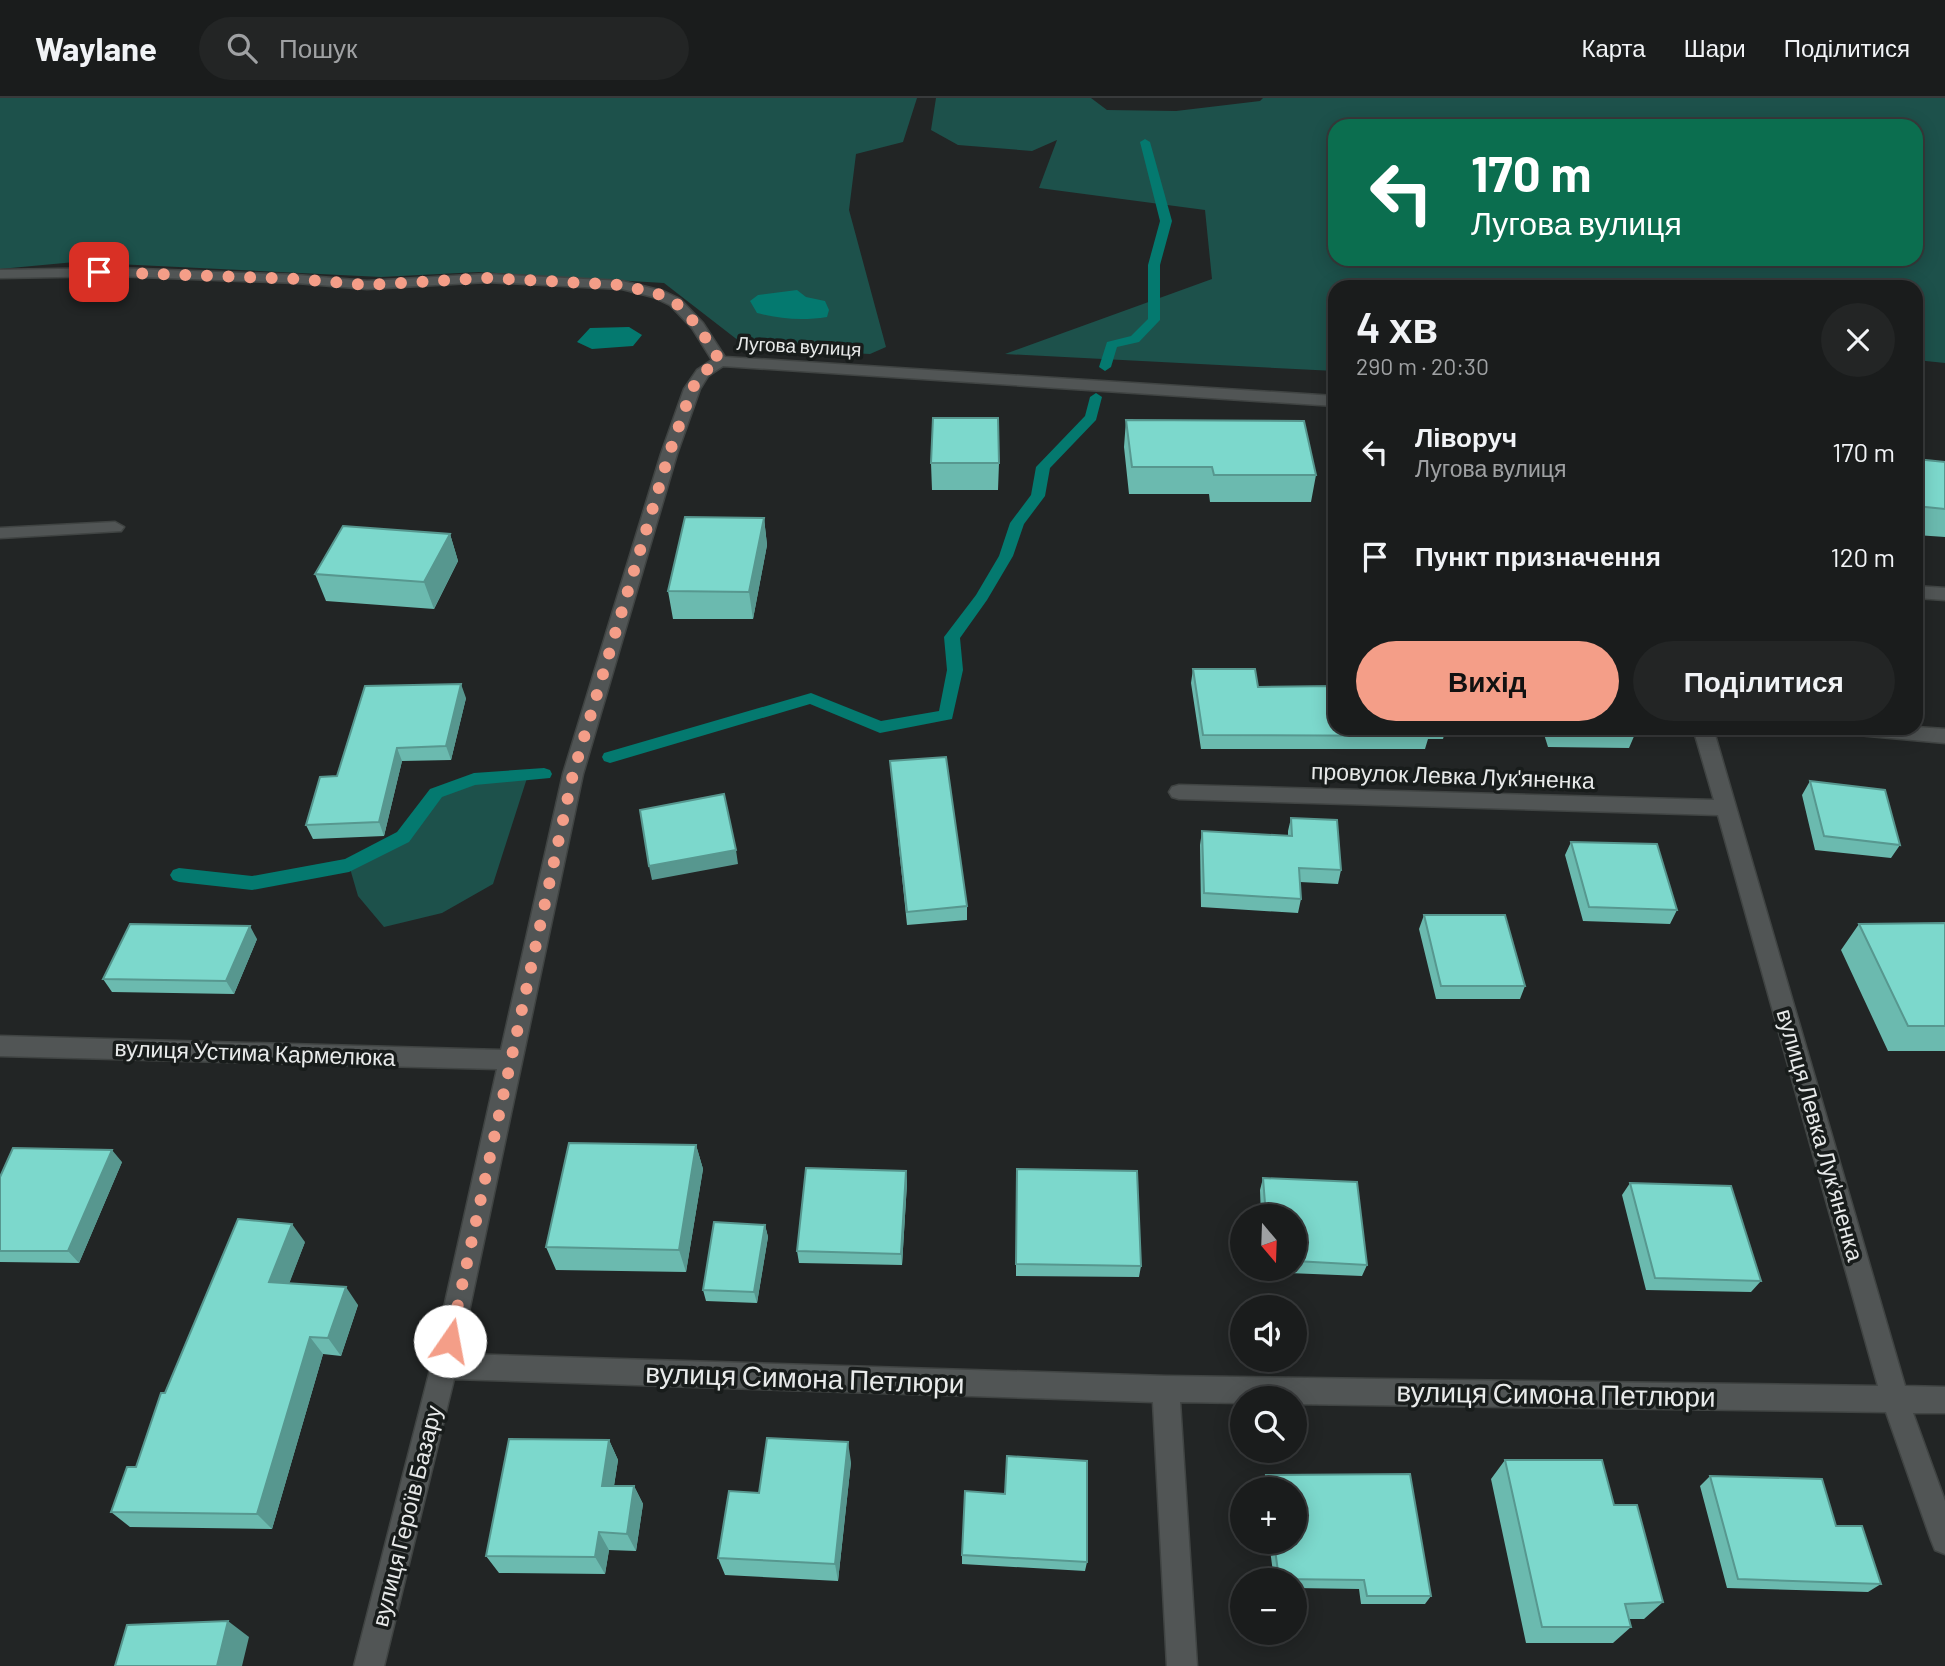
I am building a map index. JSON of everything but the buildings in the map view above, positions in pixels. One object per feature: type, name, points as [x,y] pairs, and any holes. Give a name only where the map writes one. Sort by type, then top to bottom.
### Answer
[{"type":"street","name":"Лугова вулиця","points":[[0,274],[84,271],[297,279],[367,285],[487,278],[622,285],[658,294],[675,302],[698,326],[720,361],[1328,401]]},
{"type":"street","name":"вулиця Героїв Базару","points":[[369,1666],[444,1366],[573,774],[654,501],[692,389],[702,373],[720,361]]},
{"type":"street","points":[[0,533],[115,527]]},
{"type":"street","points":[[1923,592],[1945,594]]},
{"type":"street","points":[[1923,734],[1945,736]]},
{"type":"street","name":"вулиця Левка Лук'яненка","points":[[1705,735],[1895,1398],[1945,1540]]},
{"type":"street","name":"провулок Левка Лук'яненка","points":[[1178,792],[1726,808]]},
{"type":"street","name":"вулиця Устима Кармелюка","points":[[0,1046],[510,1060]]},
{"type":"street","name":"вулиця Симона Петлюри","points":[[444,1366],[1166,1389],[1945,1400]]},
{"type":"street","points":[[1166,1389],[1182,1666]]},
{"type":"shaded area","points":[[0,98],[917,98],[903,142],[856,154],[849,210],[886,347],[870,354],[748,348],[664,283],[479,272],[381,277],[75,262],[0,269]]},
{"type":"shaded area","points":[[936,98],[1091,98],[1107,110],[1176,111],[1260,101],[1263,98],[1945,98],[1945,363],[1923,361],[1923,280],[1328,280],[1328,371],[1005,354],[1212,279],[1205,210],[1039,188],[1057,140],[1032,151],[958,145],[931,130]]},
{"type":"shaded area","points":[[797,290],[806,297],[825,301],[829,310],[827,317],[800,319],[766,315],[757,313],[750,301],[758,295]]},
{"type":"shaded area","points":[[629,327],[642,335],[633,346],[592,349],[577,342],[590,328]]},
{"type":"shaded area","points":[[528,775],[493,884],[442,913],[384,927],[358,896],[349,865],[403,837],[436,793],[474,779]]},
{"type":"waterway","points":[[1105,367],[1111,345],[1135,339],[1154,320],[1154,265],[1166,221],[1145,142]]},
{"type":"waterway","points":[[610,757],[811,698],[880,727],[946,715],[955,670],[952,637],[982,597],[1006,556],[1017,523],[1038,496],[1043,467],[1091,417],[1096,397]]},
{"type":"waterway","points":[[179,875],[252,883],[349,865],[403,837],[436,793],[474,779],[544,774]]},
{"type":"route","points":[[99,272],[297,279],[367,285],[487,278],[622,285],[643,289],[675,302],[698,326],[720,361],[702,373],[692,389],[654,501],[573,774],[450,1341]]}]
